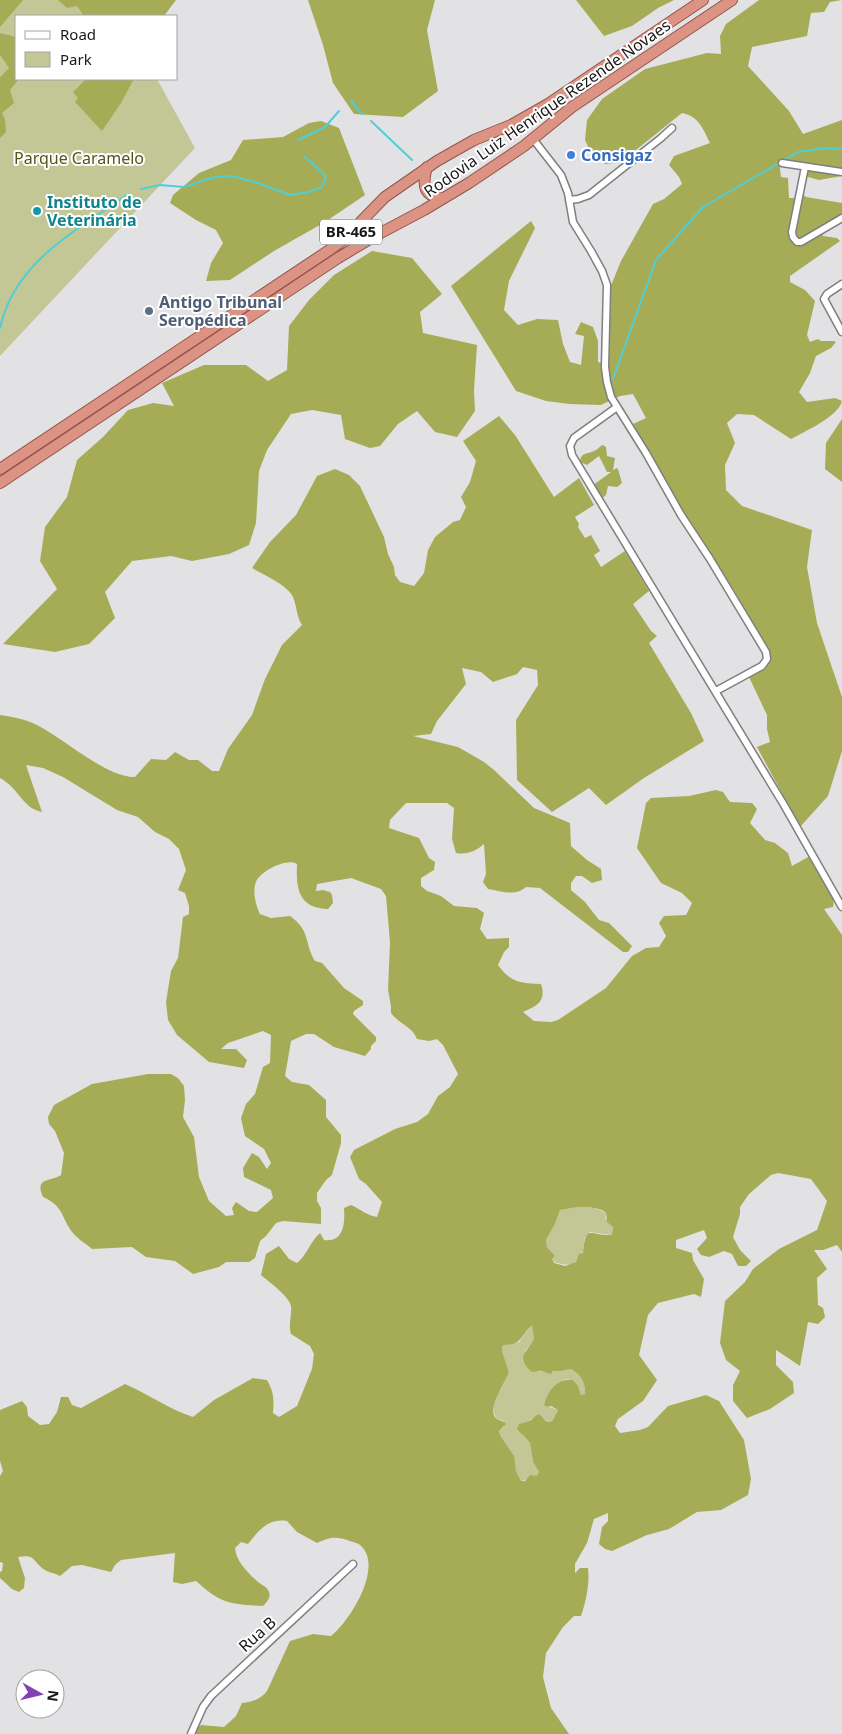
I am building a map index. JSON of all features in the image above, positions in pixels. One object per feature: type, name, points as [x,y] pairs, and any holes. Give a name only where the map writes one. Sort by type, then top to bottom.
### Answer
[{"type":"highway","name":"Rodovia Luiz Henrique Rezende Novaes","points":[[0,469],[331,249],[385,198],[427,167],[462,146],[510,125],[548,104],[703,0]]},
{"type":"highway","name":"Rodovia Luiz Henrique Rezende Novaes","points":[[0,483],[338,258],[444,198],[498,164],[533,139],[572,107],[732,0]]},
{"type":"highway","points":[[427,167],[424,180],[426,190],[432,196],[444,198]]},
{"type":"street","points":[[569,200],[589,195],[672,128]]},
{"type":"street","points":[[533,139],[561,175],[566,187],[573,222],[595,258],[607,285],[605,367],[612,397],[681,516],[710,559],[766,652],[767,659],[762,666],[716,691]]},
{"type":"street","points":[[782,163],[842,172]]},
{"type":"street","points":[[805,167],[792,232],[794,240],[802,242],[842,218]]},
{"type":"street","points":[[842,284],[825,296],[826,304],[842,332]]},
{"type":"street","points":[[617,407],[574,438],[570,446],[572,454],[716,691],[842,907]]},
{"type":"street","name":"Rua B","points":[[192,1734],[202,1707],[211,1696],[353,1564]]},
{"type":"green space","name":"Parque Caramelo","points":[[0,0],[105,0],[115,15],[15,15],[15,80],[158,80],[195,148],[0,356]]},
{"type":"green space","points":[[0,0],[23,0],[0,27]]},
{"type":"green space","points":[[58,0],[176,0],[165,15],[83,15],[77,6],[67,8]]},
{"type":"green space","points":[[308,0],[435,0],[427,30],[438,91],[403,117],[354,114],[333,83]]},
{"type":"green space","points":[[576,0],[674,0],[658,8],[632,26],[604,36]]},
{"type":"green space","points":[[759,0],[842,0],[830,2],[824,12],[811,13],[807,36],[752,47],[748,66],[789,111],[803,134],[842,120],[842,176],[819,180],[808,177],[801,162],[779,160],[781,177],[788,178],[789,198],[799,198],[804,195],[806,197],[842,203],[842,221],[822,231],[823,236],[837,238],[840,241],[790,276],[790,282],[805,290],[815,301],[807,335],[810,342],[818,339],[836,342],[831,348],[816,356],[810,373],[799,392],[807,402],[835,398],[842,401],[828,418],[791,439],[754,415],[737,414],[727,423],[735,443],[725,465],[726,490],[742,506],[812,530],[807,567],[817,623],[842,697],[842,751],[828,796],[800,827],[757,747],[770,742],[767,729],[767,715],[749,677],[771,657],[735,592],[677,502],[633,424],[646,418],[633,394],[620,396],[601,405],[546,401],[516,391],[451,286],[531,221],[535,228],[509,281],[504,310],[518,325],[537,319],[558,320],[563,344],[570,362],[581,365],[584,336],[575,334],[581,322],[593,327],[598,341],[598,362],[607,365],[610,288],[621,261],[653,204],[664,199],[682,184],[669,165],[674,156],[710,143],[696,120],[682,113],[621,162],[605,164],[592,155],[585,140],[587,120],[602,99],[645,69],[707,53],[721,54],[720,36],[726,24]]},
{"type":"green space","points":[[0,33],[15,37],[15,80],[18,80],[10,90],[14,103],[2,113],[5,119],[6,132],[0,138],[0,77],[9,68],[0,55]]},
{"type":"green space","points":[[85,80],[133,80],[102,131],[75,102],[78,98],[73,92]]},
{"type":"green space","points":[[321,121],[339,128],[365,195],[325,222],[274,251],[230,280],[206,281],[211,263],[223,243],[216,230],[170,203],[173,195],[199,173],[231,160],[243,140],[283,137],[309,123]]},
{"type":"green space","points":[[372,251],[412,258],[442,294],[420,312],[423,333],[477,345],[474,390],[475,411],[457,437],[435,432],[417,411],[398,424],[380,446],[370,448],[345,439],[341,415],[312,410],[291,414],[267,450],[259,471],[256,523],[249,545],[229,554],[192,561],[171,556],[132,561],[105,592],[115,618],[89,644],[55,652],[3,644],[57,589],[40,561],[45,527],[67,497],[77,460],[103,437],[128,410],[153,403],[174,406],[162,383],[204,365],[246,365],[268,381],[287,370],[289,326],[309,300],[334,275]]},
{"type":"green space","points":[[499,416],[515,435],[554,497],[579,478],[594,505],[575,517],[579,524],[578,527],[585,538],[591,535],[600,551],[594,555],[601,567],[625,551],[649,591],[633,604],[651,631],[657,636],[649,643],[691,713],[704,741],[644,778],[606,805],[589,788],[552,812],[517,780],[516,720],[538,685],[537,670],[523,667],[517,674],[493,682],[481,672],[462,668],[466,684],[437,721],[431,734],[413,736],[458,747],[494,770],[534,808],[570,823],[571,846],[601,869],[602,880],[592,883],[582,876],[576,876],[571,883],[571,890],[585,902],[599,920],[609,923],[632,946],[628,952],[623,952],[540,888],[526,887],[512,893],[488,889],[483,882],[486,874],[484,844],[471,852],[456,853],[452,839],[454,808],[447,803],[406,803],[390,820],[389,828],[419,838],[429,858],[435,862],[434,870],[421,878],[421,886],[427,891],[441,896],[454,906],[477,908],[484,913],[480,929],[487,939],[509,938],[509,947],[504,952],[498,965],[516,981],[541,984],[543,995],[541,999],[536,1005],[523,1012],[534,1021],[551,1022],[558,1020],[606,988],[632,956],[646,948],[659,947],[666,936],[659,923],[664,916],[686,915],[692,903],[682,893],[661,883],[637,848],[646,803],[651,798],[689,796],[716,790],[723,792],[730,802],[752,803],[757,809],[750,823],[765,840],[775,843],[788,853],[792,866],[810,856],[826,881],[832,895],[833,907],[824,909],[842,935],[842,1252],[837,1245],[823,1250],[814,1250],[827,1269],[817,1278],[818,1305],[823,1308],[825,1317],[818,1324],[808,1322],[800,1366],[776,1350],[776,1365],[793,1382],[794,1393],[770,1409],[747,1418],[733,1401],[733,1385],[740,1371],[726,1360],[720,1343],[725,1301],[745,1282],[753,1269],[779,1249],[817,1230],[827,1201],[811,1179],[778,1173],[771,1175],[749,1194],[740,1207],[740,1214],[733,1237],[740,1250],[751,1261],[746,1266],[738,1266],[732,1254],[724,1251],[709,1257],[701,1255],[697,1249],[707,1238],[704,1230],[676,1240],[676,1248],[692,1253],[693,1260],[704,1279],[701,1297],[694,1294],[658,1303],[648,1315],[639,1355],[657,1380],[643,1401],[618,1419],[615,1426],[620,1433],[640,1430],[648,1427],[668,1406],[706,1395],[719,1401],[744,1440],[751,1479],[748,1495],[721,1510],[697,1512],[669,1529],[647,1535],[612,1551],[605,1549],[599,1544],[602,1527],[608,1521],[608,1513],[594,1519],[587,1543],[575,1564],[575,1573],[580,1568],[588,1568],[588,1586],[583,1610],[581,1616],[574,1616],[563,1627],[546,1653],[543,1677],[551,1708],[569,1734],[190,1734],[201,1725],[224,1727],[236,1716],[242,1703],[256,1700],[262,1696],[267,1691],[290,1641],[313,1634],[331,1636],[338,1629],[355,1607],[362,1593],[369,1566],[367,1554],[359,1544],[340,1538],[330,1538],[317,1543],[297,1532],[287,1521],[274,1521],[264,1526],[248,1544],[241,1542],[235,1548],[237,1557],[243,1566],[253,1578],[268,1590],[269,1598],[263,1606],[227,1601],[212,1594],[196,1581],[182,1584],[173,1582],[175,1553],[121,1560],[111,1572],[82,1565],[72,1566],[60,1576],[44,1569],[30,1557],[18,1557],[25,1578],[24,1588],[19,1592],[12,1589],[0,1578],[3,1563],[0,1562],[0,1476],[3,1471],[0,1461],[0,1410],[22,1401],[27,1407],[28,1416],[40,1425],[49,1424],[57,1412],[61,1397],[68,1397],[72,1405],[81,1408],[125,1384],[175,1410],[193,1417],[214,1400],[253,1378],[267,1380],[273,1396],[273,1413],[279,1417],[297,1406],[312,1369],[314,1354],[310,1346],[291,1334],[291,1306],[289,1302],[283,1294],[261,1275],[266,1254],[279,1246],[289,1259],[297,1263],[320,1233],[324,1240],[331,1240],[339,1235],[343,1226],[344,1208],[351,1205],[377,1217],[382,1202],[359,1179],[350,1157],[354,1150],[395,1129],[417,1122],[428,1114],[438,1096],[450,1087],[458,1074],[443,1045],[437,1039],[429,1041],[417,1039],[412,1031],[391,1013],[388,990],[390,942],[386,896],[381,889],[351,878],[317,884],[316,891],[330,892],[333,903],[328,909],[318,908],[305,901],[298,889],[297,864],[287,862],[280,864],[262,874],[256,882],[255,898],[260,914],[271,918],[290,916],[297,922],[304,932],[315,961],[322,963],[344,988],[363,1001],[363,1005],[354,1011],[353,1014],[376,1037],[376,1041],[365,1056],[334,1047],[314,1034],[306,1034],[291,1041],[285,1076],[292,1082],[309,1085],[326,1100],[326,1117],[341,1135],[341,1143],[332,1175],[317,1193],[317,1201],[321,1208],[321,1224],[283,1221],[276,1223],[260,1241],[255,1258],[249,1262],[226,1262],[219,1267],[193,1274],[175,1261],[146,1257],[132,1247],[92,1249],[73,1233],[59,1208],[43,1197],[41,1191],[42,1183],[61,1175],[64,1153],[55,1131],[49,1124],[48,1117],[54,1105],[92,1084],[148,1074],[171,1074],[178,1078],[184,1086],[183,1117],[194,1137],[199,1177],[209,1201],[226,1216],[234,1215],[232,1208],[236,1202],[249,1211],[257,1212],[273,1198],[271,1190],[244,1177],[243,1168],[252,1153],[259,1157],[267,1169],[271,1163],[264,1149],[245,1136],[241,1118],[246,1104],[255,1094],[263,1067],[270,1063],[271,1035],[263,1031],[228,1043],[221,1049],[236,1049],[247,1060],[244,1068],[209,1062],[177,1035],[168,1020],[166,1002],[171,971],[178,958],[183,917],[189,914],[185,893],[178,890],[186,870],[179,849],[169,839],[155,832],[138,817],[117,810],[63,777],[43,768],[26,765],[42,812],[35,810],[0,778],[0,715],[37,725],[85,756],[124,776],[135,777],[151,759],[166,760],[175,752],[189,760],[198,760],[212,771],[219,771],[228,749],[252,715],[265,679],[282,645],[302,625],[292,595],[279,583],[252,568],[270,542],[296,515],[317,476],[335,469],[349,475],[360,486],[384,537],[395,575],[400,582],[414,586],[424,573],[428,550],[435,537],[453,522],[460,520],[466,507],[461,497],[470,482],[476,461],[463,441]],"holes":[[[578,1207],[602,1210],[606,1215],[607,1222],[613,1227],[612,1235],[587,1234],[583,1253],[579,1254],[576,1262],[565,1266],[554,1263],[552,1259],[555,1256],[547,1247],[546,1240],[560,1210]],[[532,1325],[534,1339],[523,1356],[527,1367],[532,1372],[541,1371],[551,1374],[553,1371],[571,1369],[582,1379],[585,1394],[581,1395],[578,1386],[573,1380],[557,1383],[550,1390],[544,1405],[558,1410],[553,1420],[550,1422],[546,1421],[539,1414],[530,1421],[519,1424],[517,1429],[530,1443],[533,1462],[539,1472],[537,1476],[530,1475],[525,1481],[521,1481],[516,1471],[514,1456],[500,1435],[499,1431],[506,1424],[496,1418],[493,1409],[509,1372],[502,1347],[521,1339]]]},
{"type":"green space","points":[[842,419],[842,482],[825,469],[826,443]]},
{"type":"green space","points":[[603,445],[606,447],[607,456],[615,458],[613,470],[618,469],[622,483],[617,487],[608,486],[606,495],[601,499],[592,486],[611,472],[607,472],[599,456],[587,465],[580,462],[583,455],[597,450]]},
{"type":"green space","points":[[578,1207],[593,1208],[606,1214],[605,1218],[613,1227],[612,1235],[590,1232],[585,1237],[583,1251],[577,1261],[567,1265],[554,1262],[552,1259],[554,1256],[547,1247],[546,1240],[560,1210]]},
{"type":"green space","points":[[532,1324],[534,1339],[524,1355],[527,1366],[531,1370],[544,1372],[571,1369],[582,1379],[585,1394],[581,1396],[579,1389],[569,1379],[564,1380],[556,1384],[544,1405],[558,1410],[553,1420],[550,1422],[538,1417],[528,1421],[522,1435],[530,1443],[533,1462],[539,1472],[538,1476],[521,1481],[516,1471],[512,1453],[500,1435],[499,1431],[504,1427],[504,1421],[497,1418],[494,1413],[494,1407],[509,1372],[502,1347],[519,1342]]},
{"type":"waterway","points":[[351,101],[362,114]]},
{"type":"waterway","points":[[298,140],[325,127],[339,111]]},
{"type":"waterway","points":[[371,121],[412,160]]},
{"type":"waterway","points":[[613,379],[656,260],[703,207],[798,152],[824,148],[842,149]]},
{"type":"waterway","points":[[141,189],[160,185],[184,187],[214,177],[232,176],[290,195],[309,192],[322,187],[326,176],[305,157]]},
{"type":"waterway","points":[[0,328],[8,305],[19,284],[33,266],[68,235],[127,195]]},
{"type":"place","name":"Consigaz","points":[[571,155]]},
{"type":"place","name":"Instituto de Veterinária","points":[[37,211]]},
{"type":"place","name":"Antigo Tribunal Seropédica","points":[[149,311]]}]
